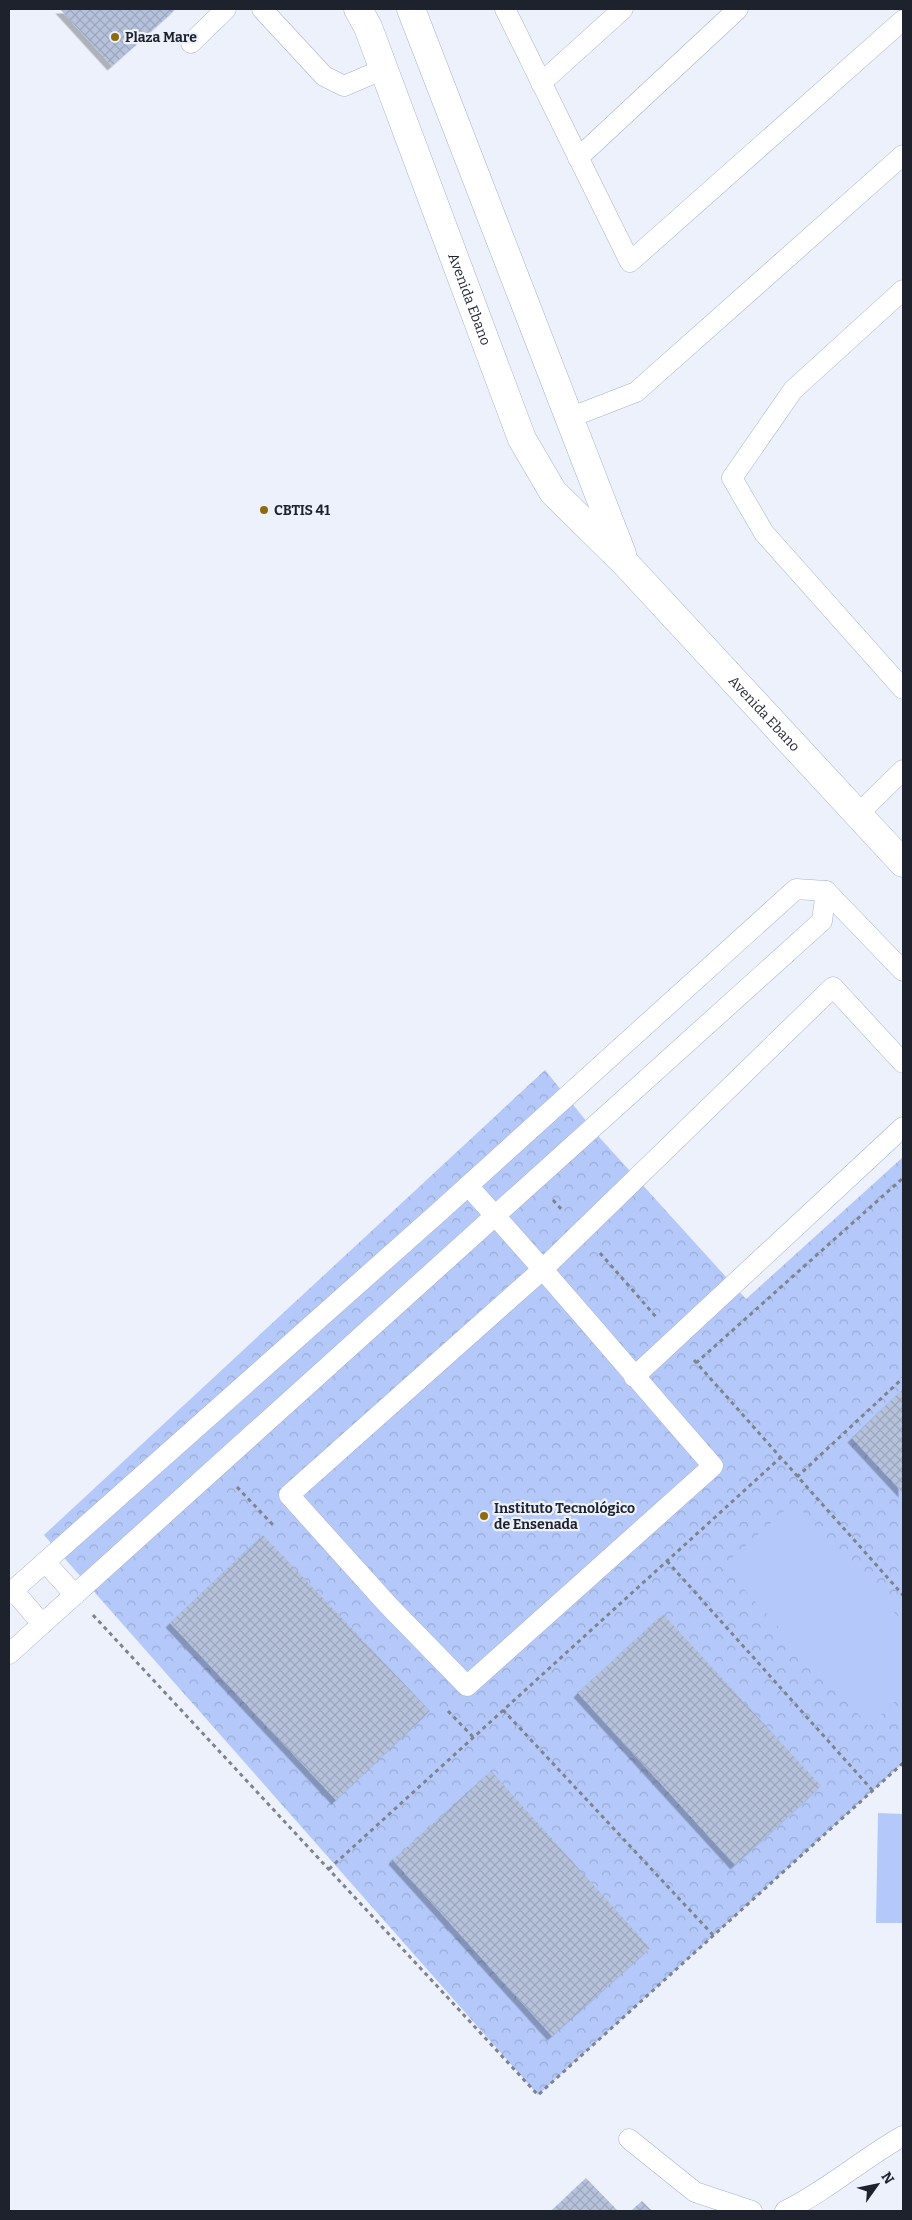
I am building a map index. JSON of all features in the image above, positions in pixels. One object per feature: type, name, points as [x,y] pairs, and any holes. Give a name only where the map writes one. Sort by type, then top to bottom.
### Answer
[{"type":"street","name":"Avenida Ebano","points":[[358,9],[368,27],[522,439],[553,492],[625,563],[903,863]]},
{"type":"street","name":"Avenida Ebano","points":[[412,9],[625,563]]},
{"type":"lane","points":[[191,42],[226,9]]},
{"type":"lane","points":[[262,9],[324,76],[344,86],[384,69]]},
{"type":"lane","points":[[541,83],[623,9]]},
{"type":"lane","points":[[578,158],[738,9]]},
{"type":"lane","points":[[512,12],[541,83],[630,262],[903,20]]},
{"type":"lane","points":[[570,418],[636,392],[903,155]]},
{"type":"lane","points":[[903,290],[793,390],[732,478],[764,533],[903,689]]},
{"type":"lane","points":[[858,814],[903,770]]},
{"type":"lane","points":[[42,1624],[11,1592],[468,1186],[796,889],[826,891],[903,971]]},
{"type":"lane","points":[[9,1654],[822,921],[826,891]]},
{"type":"lane","points":[[468,1186],[495,1215],[542,1270],[634,1377],[713,1466],[467,1686],[388,1605],[290,1495],[542,1270],[833,987],[903,1063]]},
{"type":"lane","points":[[634,1377],[903,1127]]},
{"type":"lane","points":[[45,1562],[75,1595]]},
{"type":"lane","points":[[785,2211],[814,2197],[884,2147],[903,2136]]},
{"type":"lane","points":[[629,2139],[695,2192],[720,2202],[752,2211]]},
{"type":"path","points":[[696,1363],[903,1178]]},
{"type":"path","points":[[535,1179],[903,1595]]},
{"type":"path","points":[[797,1477],[903,1378]]},
{"type":"path","points":[[329,1869],[780,1458]]},
{"type":"path","points":[[667,1561],[873,1791]]},
{"type":"path","points":[[75,1595],[538,2095],[903,1763]]},
{"type":"path","points":[[503,1710],[714,1935]]},
{"type":"green space","points":[[545,1070],[600,1138],[746,1299],[903,1157],[903,1763],[538,2095],[44,1535]]},
{"type":"green space","points":[[794,1502],[903,1622],[903,1694],[869,1726],[723,1566]]},
{"type":"green space","points":[[878,1813],[903,1814],[903,1923],[876,1923]]},
{"type":"building","name":"Plaza Mare","points":[[60,9],[176,9],[112,66]]},
{"type":"building","points":[[903,1389],[903,1493],[852,1438]]},
{"type":"building","points":[[263,1535],[430,1711],[336,1800],[170,1623]]},
{"type":"building","points":[[663,1614],[821,1786],[735,1865],[578,1693]]},
{"type":"building","points":[[491,1771],[650,1948],[552,2036],[393,1860]]},
{"type":"building","points":[[586,2178],[618,2211],[551,2211]]},
{"type":"building","points":[[642,2201],[652,2211],[631,2211]]},
{"type":"place","name":"Plaza Mare","points":[[115,37]]},
{"type":"place","name":"CBTIS 41","points":[[264,510]]},
{"type":"place","name":"Instituto Tecnológico de Ensenada","points":[[484,1516]]}]
